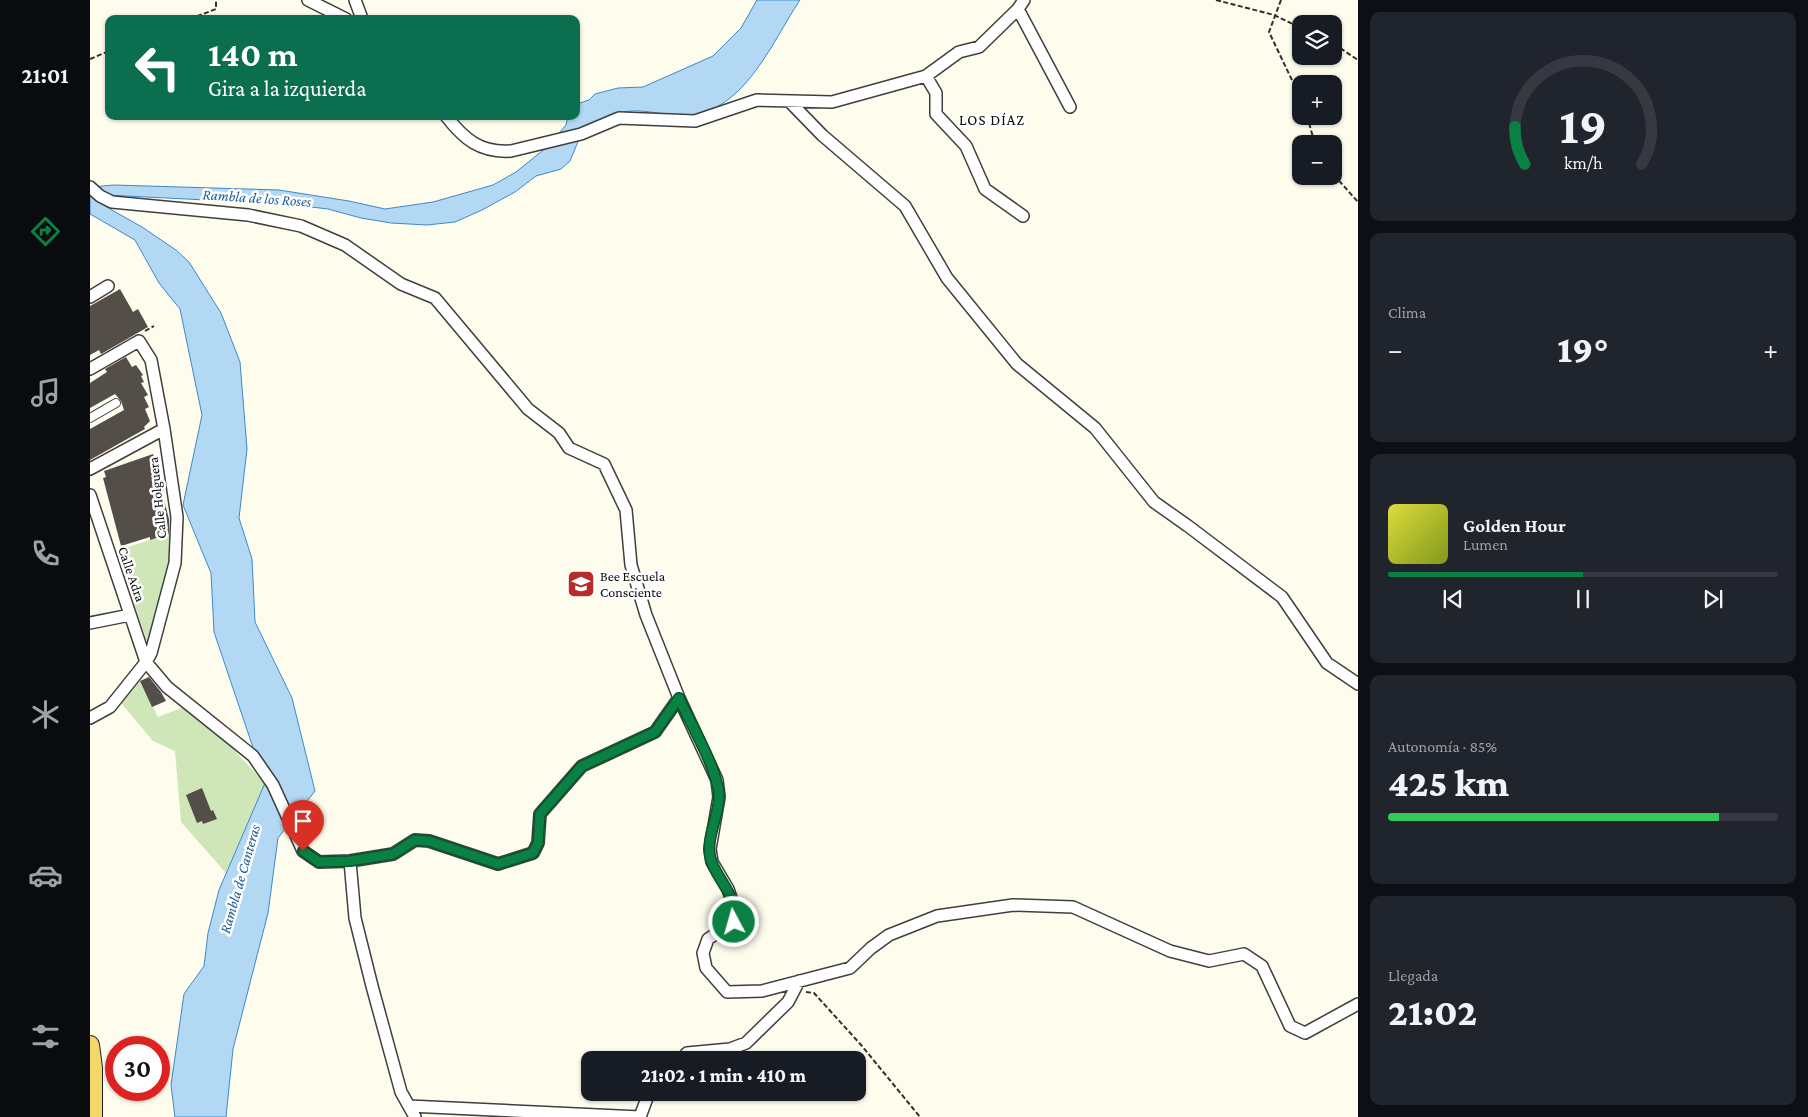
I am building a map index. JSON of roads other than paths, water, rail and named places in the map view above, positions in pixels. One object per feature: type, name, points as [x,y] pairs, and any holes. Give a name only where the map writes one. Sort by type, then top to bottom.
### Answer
[{"type":"main road","points":[[90,1045],[93,1068],[93,1117]]},
{"type":"street","points":[[308,0],[338,15]]},
{"type":"street","points":[[355,0],[361,15]]},
{"type":"street","points":[[450,120],[468,141],[487,150],[499,152],[552,142],[581,134],[619,118],[695,121],[757,100],[832,102],[926,76],[959,52],[979,47],[1021,4],[1070,108]]},
{"type":"street","points":[[926,76],[936,93],[936,114],[966,146],[985,188],[1023,216]]},
{"type":"street","points":[[789,101],[822,136],[905,206],[947,278],[1016,364],[1095,428],[1154,502],[1282,597],[1328,663],[1358,684]]},
{"type":"street","points":[[90,187],[100,196],[112,202],[248,214],[301,226],[345,245],[401,284],[435,298],[528,410],[559,433],[569,448],[604,464],[626,510],[631,565],[646,615],[679,698],[717,780],[719,797],[710,849],[712,862],[728,889],[736,914],[734,922],[708,939],[703,952],[706,968],[727,992],[762,991],[796,986],[850,968],[870,948],[889,935],[937,916],[1012,905],[1073,907],[1170,951],[1209,961],[1244,954],[1262,966],[1290,1026],[1305,1033],[1358,1004]]},
{"type":"street","points":[[90,297],[108,286]]},
{"type":"street","name":"Calle Holguera","points":[[90,370],[139,341],[151,360],[164,429],[177,517],[175,563],[152,647],[146,662],[110,707],[90,718]]},
{"type":"street","points":[[91,414],[116,403]]},
{"type":"street","points":[[90,469],[164,429]]},
{"type":"street","name":"Calle Adra","points":[[90,495],[146,662]]},
{"type":"street","points":[[90,624],[130,615]]},
{"type":"street","points":[[146,662],[167,687],[253,756],[273,785],[303,851],[319,862],[350,861],[393,854],[415,840],[429,841],[498,864],[533,853],[538,843],[540,814],[582,766],[655,732],[679,698]]},
{"type":"street","points":[[350,861],[355,918],[401,1092],[415,1117]]},
{"type":"street","points":[[708,1051],[730,1049],[746,1043],[788,1002],[796,986]]},
{"type":"street","points":[[409,1106],[640,1117],[646,1101]]},
{"type":"water","points":[[757,0],[800,0],[753,74],[738,91],[721,104],[702,113],[680,116],[631,111],[595,122],[584,127],[570,161],[561,169],[536,176],[515,192],[455,222],[427,225],[391,223],[361,218],[328,209],[287,204],[106,195],[96,197],[96,201],[142,227],[176,250],[189,262],[221,313],[240,362],[247,449],[239,518],[252,559],[255,622],[292,698],[315,791],[278,838],[268,913],[233,1049],[226,1117],[175,1117],[171,1085],[184,994],[204,966],[208,933],[219,890],[265,783],[214,632],[211,573],[183,505],[202,415],[180,309],[159,283],[135,240],[90,214],[90,187],[114,185],[279,190],[349,201],[385,209],[433,202],[493,185],[516,172],[547,147],[566,125],[567,120],[580,120],[580,103],[589,100],[595,94],[618,88],[643,87],[713,56],[741,28]]},
{"type":"place","name":"Bee Escuela Consciente","points":[[581,584]]},
{"type":"district","name":"LOS DÍAZ","points":[[992,120]]},
{"type":"water label","name":"Rambla de los Roses","points":[[257,198]]},
{"type":"water label","name":"Rambla de Canteras","points":[[240,879]]}]
